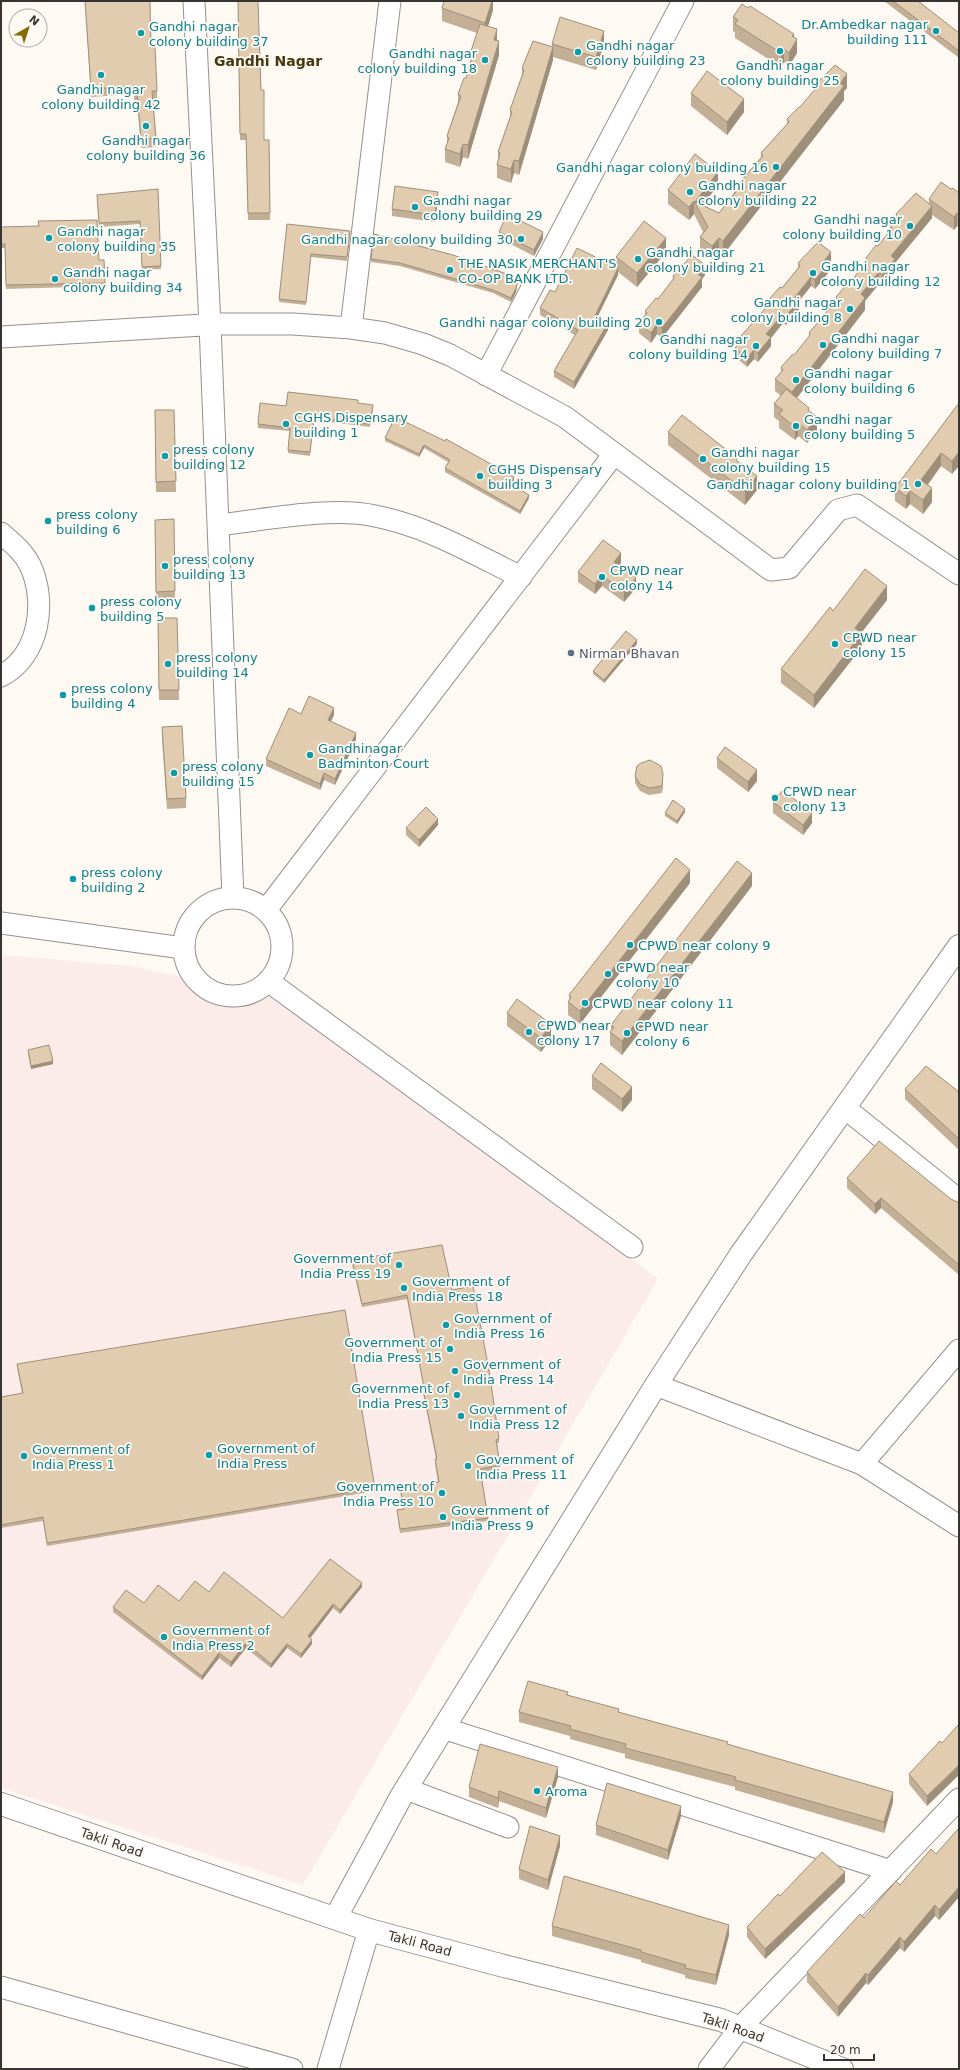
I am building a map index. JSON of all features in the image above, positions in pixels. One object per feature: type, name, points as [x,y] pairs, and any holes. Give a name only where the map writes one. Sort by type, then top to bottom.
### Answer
[{"type":"main road","points":[[336,1917],[406,1789],[656,1385],[741,1254],[959,946]]},
{"type":"main road","name":"Takli Road","points":[[1,1804],[336,1917],[369,1930],[500,1965],[721,2020],[842,2069]]},
{"type":"street","points":[[194,1],[210,325],[233,898]]},
{"type":"street","points":[[351,328],[390,1]]},
{"type":"street","points":[[486,375],[683,1]]},
{"type":"street","points":[[1,337],[210,325],[293,324],[351,328],[385,333],[423,344],[450,355],[565,417],[771,570],[789,568],[838,510],[857,505],[959,574]]},
{"type":"street","points":[[266,910],[614,454]]},
{"type":"street","points":[[218,525],[330,513],[374,515],[419,528],[521,577]]},
{"type":"street","points":[[1,533],[20,550],[29,564],[37,583],[40,609],[38,625],[30,644],[21,659],[1,676]]},
{"type":"street","points":[[224,898],[233,898],[244,898],[266,910],[278,924],[282,939],[281,960],[273,978],[257,990],[242,996],[217,994],[196,980],[188,967],[184,948],[186,930],[194,915],[204,906],[224,898]]},
{"type":"street","points":[[1,923],[184,948]]},
{"type":"street","points":[[268,981],[632,1247]]},
{"type":"street","points":[[845,1108],[959,1200]]},
{"type":"street","points":[[862,1464],[959,1350]]},
{"type":"street","points":[[656,1385],[862,1464],[959,1526]]},
{"type":"street","points":[[443,1728],[891,1871]]},
{"type":"street","points":[[406,1789],[508,1827]]},
{"type":"street","points":[[709,2069],[740,2028],[959,1799]]},
{"type":"street","points":[[328,2069],[369,1930]]},
{"type":"street","points":[[1,1987],[252,2063],[292,2069]]},
{"type":"shaded area","name":"Government of India Press","points":[[1,955],[132,966],[288,1001],[658,1279],[303,1885],[1,1788]]},
{"type":"building","points":[[85,1],[150,1],[151,47],[155,47],[157,91],[152,91],[156,138],[141,139],[137,92],[134,92],[134,86],[91,89]]},
{"type":"building","points":[[238,1],[258,1],[261,90],[264,90],[264,140],[269,140],[270,213],[248,213],[246,134],[240,134]]},
{"type":"building","points":[[444,1],[492,1],[485,23],[442,8]]},
{"type":"building","points":[[893,1],[918,1],[959,33],[959,51]]},
{"type":"building","points":[[742,4],[748,8],[750,6],[794,34],[792,36],[797,39],[789,53],[784,49],[781,53],[735,24],[738,20],[733,17]]},
{"type":"building","points":[[560,17],[604,31],[596,57],[552,44]]},
{"type":"building","points":[[480,24],[497,29],[494,40],[499,41],[468,145],[463,144],[460,154],[445,149],[449,138],[447,136],[461,96],[458,94],[464,78],[466,78],[473,53],[471,51]]},
{"type":"building","points":[[533,41],[553,47],[519,161],[514,160],[511,169],[497,165],[500,153],[498,152],[512,112],[510,110],[524,70],[522,68]]},
{"type":"building","points":[[835,65],[847,74],[840,83],[844,86],[723,241],[719,238],[712,246],[700,237],[708,227],[694,201],[689,207],[668,190],[695,154],[718,172],[695,202],[719,213],[736,192],[734,189],[763,156],[761,153],[789,122],[787,119],[800,107],[816,88],[815,85]]},
{"type":"building","points":[[707,71],[744,99],[727,122],[691,93]]},
{"type":"building","points":[[941,182],[959,193],[959,214],[957,213],[954,217],[929,199]]},
{"type":"building","name":"Gandhi nagar colony building 29","points":[[395,186],[438,192],[435,215],[392,209]]},
{"type":"building","points":[[158,189],[161,266],[142,267],[140,221],[99,223],[97,195]]},
{"type":"building","points":[[916,193],[932,206],[891,256],[895,259],[882,275],[879,272],[861,294],[865,298],[792,392],[775,379],[783,370],[781,367],[792,355],[794,355],[810,335],[809,333],[837,299],[836,297],[847,284],[848,285],[867,261],[866,258],[876,245],[878,246],[892,228],[890,226],[897,217],[896,214]]},
{"type":"building","name":"Gandhi nagar colony building 30","points":[[507,214],[543,232],[534,250],[499,232]]},
{"type":"building","points":[[97,220],[99,260],[104,260],[105,283],[6,285],[5,244],[1,244],[1,227],[39,226],[38,221]]},
{"type":"building","points":[[644,221],[666,238],[637,273],[616,257]]},
{"type":"building","points":[[287,224],[350,231],[347,257],[311,254],[306,302],[279,299]]},
{"type":"building","name":"THE NASIK MERCHANT'S CO-OP BANK LTD.","points":[[374,234],[453,255],[518,278],[516,288],[511,298],[493,290],[400,263],[371,259]]},
{"type":"building","points":[[818,242],[831,252],[824,261],[828,264],[815,280],[811,277],[795,297],[799,300],[786,316],[783,314],[766,334],[771,337],[758,353],[754,350],[747,358],[735,348],[742,339],[741,336],[771,302],[769,299],[780,287],[782,288],[800,266],[798,263]]},
{"type":"building","points":[[577,248],[618,268],[595,316],[608,323],[574,382],[554,371],[578,330],[540,308],[550,290],[555,292]]},
{"type":"building","points":[[692,255],[705,265],[698,274],[702,277],[662,328],[657,324],[651,333],[639,323],[647,313],[645,311],[656,298],[658,299],[674,278],[673,276]]},
{"type":"building","points":[[786,389],[809,408],[808,410],[817,417],[807,430],[798,423],[795,427],[779,414],[783,410],[774,404]]},
{"type":"building","name":"CGHS Dispensary building 1","points":[[288,392],[358,400],[358,403],[373,405],[370,424],[314,417],[310,452],[288,450],[290,428],[258,424],[260,403],[286,406]]},
{"type":"building","points":[[959,403],[959,452],[952,461],[941,453],[921,480],[932,488],[923,500],[910,491],[906,496],[895,488]]},
{"type":"building","name":"press colony building 12","points":[[155,410],[174,410],[176,481],[156,482]]},
{"type":"building","points":[[682,415],[737,458],[736,460],[757,476],[745,491],[668,432]]},
{"type":"building","points":[[395,417],[445,441],[446,439],[514,477],[511,484],[529,495],[520,511],[445,468],[450,460],[424,445],[419,454],[385,438]]},
{"type":"building","name":"press colony building 13","points":[[174,519],[175,591],[156,592],[155,520]]},
{"type":"building","points":[[603,540],[621,553],[614,562],[636,578],[624,592],[602,575],[595,584],[578,572]]},
{"type":"building","name":"CPWD near colony 15","points":[[865,569],[887,586],[855,628],[862,633],[814,695],[781,669],[830,607],[833,611]]},
{"type":"building","name":"press colony building 14","points":[[158,618],[177,618],[179,690],[159,690]]},
{"type":"building","points":[[626,631],[637,640],[604,680],[593,671]]},
{"type":"building","name":"Gandhinagar Badminton Court","points":[[309,696],[334,708],[328,720],[356,733],[335,779],[324,773],[320,784],[266,759],[289,708],[301,714]]},
{"type":"building","name":"press colony building 15","points":[[182,726],[186,798],[167,799],[162,727]]},
{"type":"building","points":[[725,747],[757,770],[748,782],[717,758]]},
{"type":"building","points":[[650,760],[661,766],[663,774],[662,786],[649,788],[640,784],[635,776],[637,766]]},
{"type":"building","points":[[783,790],[812,813],[803,825],[773,802]]},
{"type":"building","points":[[673,800],[685,809],[677,821],[665,813]]},
{"type":"building","points":[[426,807],[438,819],[419,840],[406,828]]},
{"type":"building","points":[[676,858],[690,870],[580,1011],[568,1002],[571,997],[569,995]]},
{"type":"building","points":[[737,861],[752,873],[622,1041],[610,1032],[614,1027],[611,1025]]},
{"type":"building","points":[[517,999],[551,1024],[541,1038],[507,1013]]},
{"type":"building","points":[[49,1045],[53,1061],[31,1066],[28,1050]]},
{"type":"building","points":[[601,1063],[632,1087],[622,1099],[592,1076]]},
{"type":"building","points":[[926,1066],[959,1092],[959,1139],[905,1089]]},
{"type":"building","points":[[879,1141],[951,1199],[957,1202],[959,1201],[959,1265],[881,1198],[875,1204],[847,1178]]},
{"type":"building","points":[[442,1245],[452,1290],[473,1286],[489,1370],[499,1439],[496,1440],[500,1465],[480,1469],[488,1518],[400,1529],[397,1510],[404,1509],[400,1488],[439,1482],[435,1459],[437,1459],[407,1295],[362,1304],[352,1260]]},
{"type":"building","name":"Government of India Press","points":[[345,1310],[375,1488],[47,1543],[43,1517],[1,1525],[1,1397],[23,1393],[17,1364]]},
{"type":"building","points":[[330,1559],[362,1583],[340,1610],[333,1604],[308,1636],[312,1640],[301,1654],[287,1644],[271,1664],[246,1643],[231,1662],[219,1653],[202,1676],[113,1607],[126,1590],[144,1603],[158,1585],[179,1601],[195,1581],[209,1592],[224,1572],[283,1618]]},
{"type":"building","points":[[528,1681],[568,1692],[567,1695],[619,1709],[618,1712],[728,1742],[727,1744],[893,1792],[884,1822],[735,1780],[736,1777],[625,1748],[626,1744],[570,1729],[571,1726],[519,1712]]},
{"type":"building","points":[[959,1724],[959,1765],[927,1796],[909,1774],[940,1741],[942,1743]]},
{"type":"building","points":[[480,1744],[558,1767],[546,1808],[499,1791],[498,1798],[469,1787]]},
{"type":"building","points":[[607,1783],[681,1806],[668,1850],[596,1825]]},
{"type":"building","points":[[530,1826],[560,1836],[548,1880],[519,1869]]},
{"type":"building","points":[[959,1828],[959,1887],[939,1910],[935,1905],[904,1942],[900,1937],[868,1975],[866,1973],[838,2007],[807,1972],[860,1914],[864,1918],[896,1881],[900,1885],[931,1849],[936,1854]]},
{"type":"building","points":[[822,1852],[845,1872],[765,1949],[747,1927],[778,1894],[780,1896]]},
{"type":"building","points":[[564,1876],[729,1925],[716,1975],[685,1968],[686,1965],[641,1952],[641,1950],[552,1926]]},
{"type":"place","name":"Dr.Ambedkar nagar building 111","points":[[936,31]]},
{"type":"place","name":"Gandhi nagar colony building 37","points":[[141,33]]},
{"type":"place","name":"Gandhi nagar colony building 25","points":[[780,51]]},
{"type":"place","name":"Gandhi nagar colony building 23","points":[[578,52]]},
{"type":"place","name":"Gandhi nagar colony building 18","points":[[485,60]]},
{"type":"place","name":"Gandhi nagar colony building 42","points":[[101,75]]},
{"type":"place","name":"Gandhi nagar colony building 36","points":[[146,126]]},
{"type":"place","name":"Gandhi nagar colony building 16","points":[[776,167]]},
{"type":"place","name":"Gandhi nagar colony building 22","points":[[690,192]]},
{"type":"place","name":"Gandhi nagar colony building 29","points":[[415,207]]},
{"type":"place","name":"Gandhi nagar colony building 10","points":[[910,226]]},
{"type":"place","name":"Gandhi nagar colony building 35","points":[[49,238]]},
{"type":"place","name":"Gandhi nagar colony building 30","points":[[521,239]]},
{"type":"place","name":"Gandhi nagar colony building 21","points":[[638,259]]},
{"type":"place","name":"THE NASIK MERCHANT'S CO-OP BANK LTD.","points":[[450,270]]},
{"type":"place","name":"Gandhi nagar colony building 12","points":[[813,273]]},
{"type":"place","name":"Gandhi nagar colony building 34","points":[[55,279]]},
{"type":"place","name":"Gandhi nagar colony building 8","points":[[850,309]]},
{"type":"place","name":"Gandhi nagar colony building 20","points":[[659,322]]},
{"type":"place","name":"Gandhi nagar colony building 7","points":[[823,345]]},
{"type":"place","name":"Gandhi nagar colony building 14","points":[[756,346]]},
{"type":"place","name":"Gandhi nagar colony building 6","points":[[796,380]]},
{"type":"place","name":"CGHS Dispensary building 1","points":[[286,424]]},
{"type":"place","name":"Gandhi nagar colony building 5","points":[[796,426]]},
{"type":"place","name":"press colony building 12","points":[[165,456]]},
{"type":"place","name":"Gandhi nagar colony building 15","points":[[703,459]]},
{"type":"place","name":"CGHS Dispensary building 3","points":[[480,476]]},
{"type":"place","name":"Gandhi nagar colony building 1","points":[[918,484]]},
{"type":"place","name":"press colony building 6","points":[[48,521]]},
{"type":"place","name":"press colony building 13","points":[[165,566]]},
{"type":"place","name":"CPWD near colony 14","points":[[602,577]]},
{"type":"place","name":"press colony building 5","points":[[92,608]]},
{"type":"place","name":"CPWD near colony 15","points":[[835,644]]},
{"type":"place","name":"Nirman Bhavan","points":[[571,653]]},
{"type":"place","name":"press colony building 14","points":[[168,664]]},
{"type":"place","name":"press colony building 4","points":[[63,695]]},
{"type":"place","name":"Gandhinagar Badminton Court","points":[[310,755]]},
{"type":"place","name":"press colony building 15","points":[[174,773]]},
{"type":"place","name":"CPWD near colony 13","points":[[775,798]]},
{"type":"place","name":"press colony building 2","points":[[73,879]]},
{"type":"place","name":"CPWD near colony 9","points":[[630,945]]},
{"type":"place","name":"CPWD near colony 10","points":[[608,974]]},
{"type":"place","name":"CPWD near colony 11","points":[[585,1003]]},
{"type":"place","name":"CPWD near colony 17","points":[[529,1032]]},
{"type":"place","name":"CPWD near colony 6","points":[[627,1033]]},
{"type":"place","name":"Government of India Press 19","points":[[399,1265]]},
{"type":"place","name":"Government of India Press 18","points":[[404,1288]]},
{"type":"place","name":"Government of India Press 16","points":[[446,1325]]},
{"type":"place","name":"Government of India Press 15","points":[[450,1349]]},
{"type":"place","name":"Government of India Press 14","points":[[455,1371]]},
{"type":"place","name":"Government of India Press 13","points":[[457,1395]]},
{"type":"place","name":"Government of India Press 12","points":[[461,1416]]},
{"type":"place","name":"Government of India Press","points":[[209,1455]]},
{"type":"place","name":"Government of India Press 1","points":[[24,1456]]},
{"type":"place","name":"Government of India Press 11","points":[[468,1466]]},
{"type":"place","name":"Government of India Press 10","points":[[442,1493]]},
{"type":"place","name":"Government of India Press 9","points":[[443,1517]]},
{"type":"place","name":"Government of India Press 2","points":[[164,1637]]},
{"type":"place","name":"Aroma","points":[[537,1791]]},
{"type":"district","name":"Gandhi Nagar","points":[[268,61]]}]
